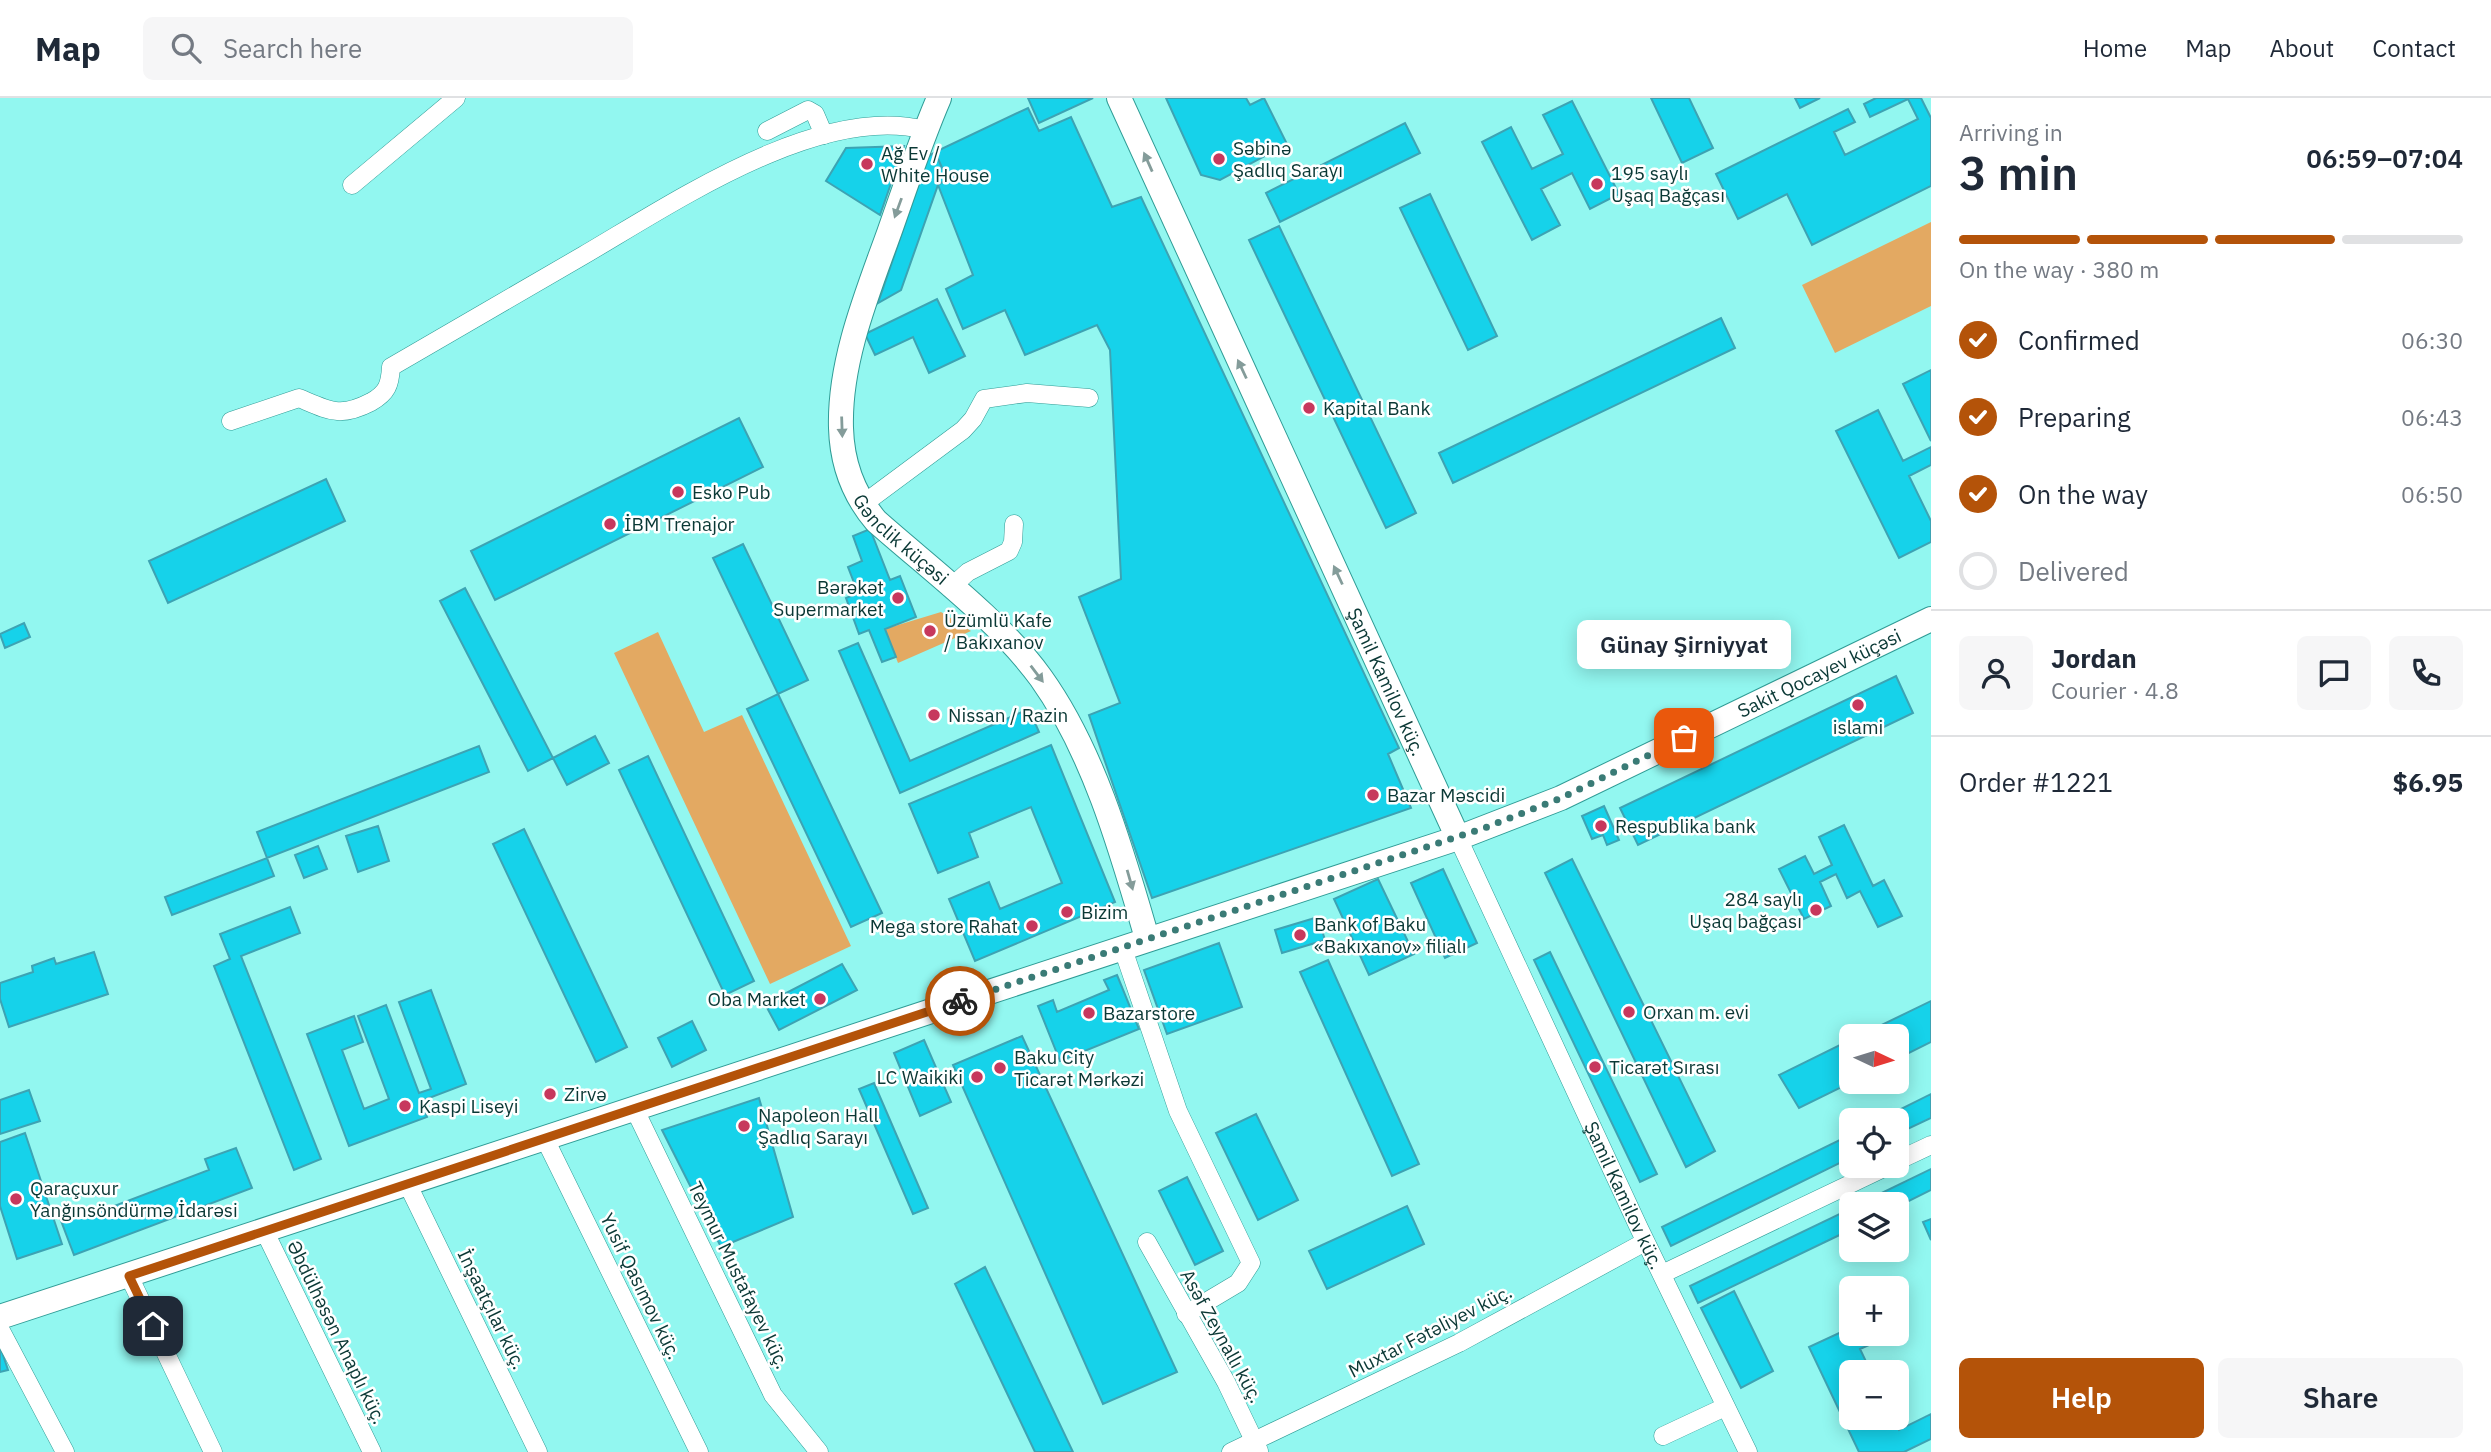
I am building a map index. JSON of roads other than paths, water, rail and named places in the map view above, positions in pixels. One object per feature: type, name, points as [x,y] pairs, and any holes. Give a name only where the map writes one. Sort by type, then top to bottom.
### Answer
[{"type":"street","points":[[352,185],[456,98]]},
{"type":"street","name":"Gənclik küçəsi","points":[[939,98],[872,279],[845,379],[841,406],[844,453],[851,483],[862,505],[1024,657],[1059,706],[1108,816],[1147,937]]},
{"type":"street","name":"Şamil Kamilov küç.","points":[[1119,98],[1645,1242],[1748,1452]]},
{"type":"street","points":[[767,131],[808,110],[815,114],[824,135]]},
{"type":"street","points":[[231,421],[299,398],[325,409],[350,413],[383,395],[390,383],[391,367],[673,203],[759,158],[824,135],[901,124],[925,130]]},
{"type":"street","points":[[862,505],[963,430],[973,419],[984,399],[1027,393],[1089,398]]},
{"type":"street","points":[[950,588],[968,572],[1009,551],[1013,542],[1014,524]]},
{"type":"street","name":"Sakit Qocayev küçəsi","points":[[0,1317],[408,1185],[1147,937],[1458,838],[1561,798],[1931,619]]},
{"type":"street","points":[[1122,946],[1178,1111],[1251,1263],[1238,1283],[1186,1314]]},
{"type":"street","name":"Teymur Mustafayev küç.","points":[[634,1108],[773,1395],[819,1452]]},
{"type":"street","name":"Yusif Qasımov küç.","points":[[545,1139],[699,1452]]},
{"type":"street","points":[[1909,1155],[1931,1145]]},
{"type":"street","points":[[1662,1274],[1863,1178]]},
{"type":"street","name":"İnşaatçılar küç.","points":[[408,1185],[538,1452]]},
{"type":"street","name":"Əbdülhəsən Anaplı küç.","points":[[264,1230],[372,1452]]},
{"type":"street","name":"Asəf Zeynallı küç.","points":[[1146,1242],[1226,1382],[1257,1446]]},
{"type":"street","name":"Muxtar Fətəliyev küç.","points":[[1231,1452],[1257,1446],[1459,1343],[1645,1242]]},
{"type":"street","points":[[129,1276],[214,1452]]},
{"type":"street","points":[[0,1329],[65,1452]]},
{"type":"street","points":[[1663,1436],[1725,1407]]},
{"type":"place","name":"Səbinə Şadlıq Sarayı","points":[[1219,159]]},
{"type":"place","name":"Ağ Ev / White House","points":[[867,164]]},
{"type":"place","name":"195 saylı Uşaq Bağçası","points":[[1597,184]]},
{"type":"place","name":"Kapital Bank","points":[[1309,408]]},
{"type":"place","name":"Esko Pub","points":[[678,492]]},
{"type":"place","name":"İBM Trenajor","points":[[610,524]]},
{"type":"place","name":"Bərəkət Supermarket","points":[[898,598]]},
{"type":"place","name":"Üzümlü Kafe / Bakıxanov","points":[[930,631]]},
{"type":"place","name":"islami","points":[[1858,705]]},
{"type":"place","name":"Nissan / Razin","points":[[934,715]]},
{"type":"place","name":"Günay Şirniyyat","points":[[1684,738]]},
{"type":"place","name":"Bazar Məscidi","points":[[1373,795]]},
{"type":"place","name":"Respublika bank","points":[[1601,826]]},
{"type":"place","name":"284 saylı Uşaq bağçası","points":[[1816,910]]},
{"type":"place","name":"Bizim","points":[[1067,912]]},
{"type":"place","name":"Mega store Rahat","points":[[1032,926]]},
{"type":"place","name":"Bank of Baku «Bakıxanov» filialı","points":[[1300,935]]},
{"type":"place","name":"Oba Market","points":[[820,999]]},
{"type":"place","name":"Orxan m. evi","points":[[1629,1012]]},
{"type":"place","name":"Bazarstore","points":[[1089,1013]]},
{"type":"place","name":"Ticarət Sırası","points":[[1595,1067]]},
{"type":"place","name":"Baku City Ticarət Mərkəzi","points":[[1000,1068]]},
{"type":"place","name":"LC Waikiki","points":[[977,1077]]},
{"type":"place","name":"Zirvə","points":[[550,1094]]},
{"type":"place","name":"Kaspi Liseyi","points":[[405,1106]]},
{"type":"place","name":"Napoleon Hall Şadlıq Sarayı","points":[[744,1126]]},
{"type":"place","name":"Qaraçuxur Yanğınsöndürmə İdarəsi","points":[[16,1199]]}]
